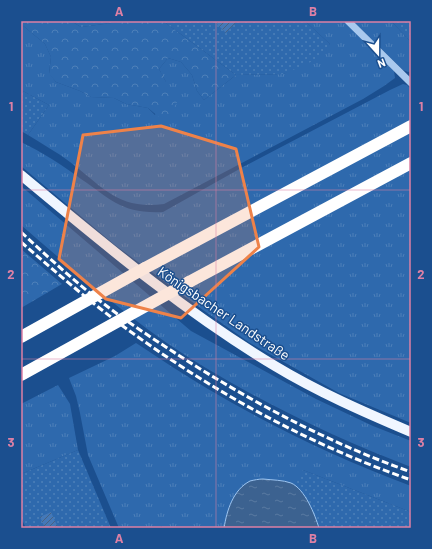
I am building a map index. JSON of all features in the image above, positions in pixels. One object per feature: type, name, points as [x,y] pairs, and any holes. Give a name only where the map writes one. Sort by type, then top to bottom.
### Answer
[{"type":"highway","points":[[21,337],[145,268],[411,126]]},
{"type":"highway","points":[[21,375],[411,163]]},
{"type":"main road","name":"Königsbacher Landstraße","points":[[21,174],[154,284],[240,345],[276,367],[340,401],[411,432]]},
{"type":"lane","points":[[348,21],[411,83]]},
{"type":"highlighted area","points":[[161,126],[236,149],[259,247],[181,318],[106,299],[59,259],[83,135]]},
{"type":"green space","points":[[21,21],[71,21],[81,27],[127,21],[163,21],[236,75],[204,100],[197,91],[192,75],[181,62],[168,58],[159,69],[177,102],[172,112],[166,118],[160,118],[148,108],[126,104],[114,98],[91,97],[56,82],[49,74],[51,57],[45,44],[21,24]]},
{"type":"green space","points":[[71,21],[127,21],[81,27]]},
{"type":"green space","points":[[163,21],[305,21],[330,44],[315,60],[284,74],[236,75]]},
{"type":"green space","points":[[305,21],[344,21],[394,71],[395,78],[363,99],[164,204],[148,205],[135,203],[112,195],[65,158],[28,135],[49,105],[21,90],[21,24],[45,44],[51,57],[49,73],[56,82],[91,97],[114,98],[126,104],[148,108],[155,115],[166,82],[159,69],[168,58],[181,62],[192,75],[197,91],[204,100],[236,75],[284,74],[330,44]]},
{"type":"green space","points":[[353,21],[391,21],[411,42],[411,71],[408,72],[403,70]]},
{"type":"green space","points":[[391,21],[411,21],[411,42]]},
{"type":"green space","points":[[403,84],[407,85],[411,89],[411,423],[339,393],[250,343],[115,245],[21,166],[21,142],[52,159],[118,204],[137,211],[163,212],[243,167]]},
{"type":"green space","points":[[21,90],[49,105],[28,135],[21,131]]},
{"type":"green space","points":[[21,186],[191,331],[316,399],[373,426],[411,441],[411,467],[358,446],[255,396],[181,353],[157,336],[110,301],[21,225]]},
{"type":"green space","points":[[21,249],[62,284],[21,308]]},
{"type":"green space","points":[[136,343],[232,403],[282,430],[333,454],[411,486],[411,512],[303,470],[319,528],[162,528],[162,526],[157,528],[119,528],[88,455],[76,396],[69,378],[115,356]]},
{"type":"green space","points":[[58,385],[70,404],[78,450],[21,474],[21,404]]},
{"type":"green space","points":[[78,450],[111,528],[26,528],[21,518],[21,474]]},
{"type":"green space","points":[[303,470],[411,512],[411,528],[319,528],[309,504],[293,484]]},
{"type":"water","points":[[263,479],[285,481],[296,486],[309,503],[319,528],[224,528],[229,508],[235,495],[250,481]]},
{"type":"building","points":[[214,21],[237,21],[226,33]]},
{"type":"building","points":[[51,512],[58,528],[45,528],[40,517]]},
{"type":"railway","points":[[21,232],[51,260],[104,304],[144,333],[213,377],[268,408],[324,436],[352,449],[411,472]]},
{"type":"railway","points":[[21,242],[108,315],[202,380],[304,436],[375,467],[411,480]]}]
